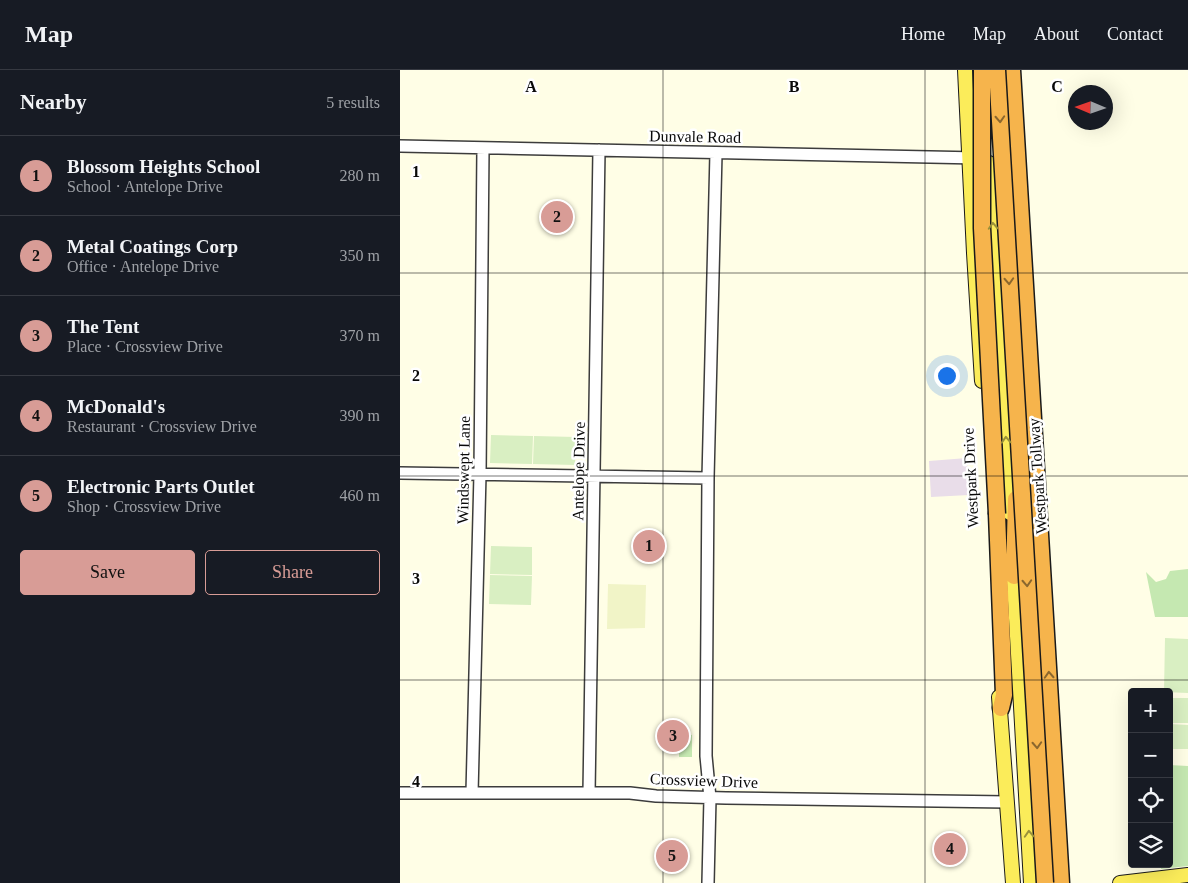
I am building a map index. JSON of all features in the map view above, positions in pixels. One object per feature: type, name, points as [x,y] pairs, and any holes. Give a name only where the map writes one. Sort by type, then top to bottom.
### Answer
[{"type":"highway","points":[[982,70],[982,228],[998,514],[1001,699]]},
{"type":"highway","name":"Westpark Tollway","points":[[997,70],[1045,883]]},
{"type":"highway","name":"Westpark Tollway","points":[[1012,70],[1061,883]]},
{"type":"highway","points":[[1014,576],[1023,272]]},
{"type":"main road","name":"Westpark Drive","points":[[965,70],[971,158],[974,253],[1013,883]]},
{"type":"main road","points":[[982,70],[989,158],[1031,883]]},
{"type":"main road","points":[[1001,699],[1009,698],[1013,747],[1026,783]]},
{"type":"main road","points":[[1120,883],[1188,876]]},
{"type":"street","name":"Dunvale Road","points":[[400,146],[989,158]]},
{"type":"street","name":"Windswept Lane","points":[[472,793],[480,474],[483,148]]},
{"type":"street","name":"Antelope Drive","points":[[589,793],[599,150]]},
{"type":"street","points":[[708,883],[710,798],[706,756],[708,478],[716,153]]},
{"type":"street","points":[[400,473],[708,478]]},
{"type":"street","name":"Crossview Drive","points":[[400,793],[630,793],[710,798],[1008,802]]},
{"type":"shaded area","points":[[967,458],[969,495],[931,497],[929,461]]},
{"type":"green space","points":[[491,435],[533,436],[532,464],[490,463]]},
{"type":"green space","points":[[534,436],[576,437],[575,465],[533,464]]},
{"type":"green space","points":[[491,546],[532,547],[532,575],[490,574]]},
{"type":"green space","points":[[1188,569],[1188,617],[1155,617],[1146,572],[1156,582],[1166,579],[1170,571]]},
{"type":"green space","points":[[490,575],[532,576],[531,605],[489,604]]},
{"type":"green space","points":[[608,584],[646,585],[645,628],[607,629]]},
{"type":"green space","points":[[1165,638],[1188,639],[1188,693],[1173,692],[1173,688],[1164,688]]},
{"type":"green space","points":[[1173,698],[1188,698],[1188,723],[1173,723]]},
{"type":"green space","points":[[1173,724],[1188,725],[1188,749],[1173,749]]},
{"type":"green space","points":[[685,734],[692,735],[692,757],[679,757],[679,746],[684,746]]},
{"type":"green space","points":[[1173,765],[1188,766],[1188,866],[1173,868]]},
{"type":"place","name":"Metal Coatings Corp","points":[[557,217]]},
{"type":"place","name":"Blossom Heights School","points":[[649,546]]},
{"type":"place","name":"The Tent","points":[[673,736]]},
{"type":"place","name":"McDonald's","points":[[950,849]]},
{"type":"place","name":"Electronic Parts Outlet","points":[[672,856]]}]
